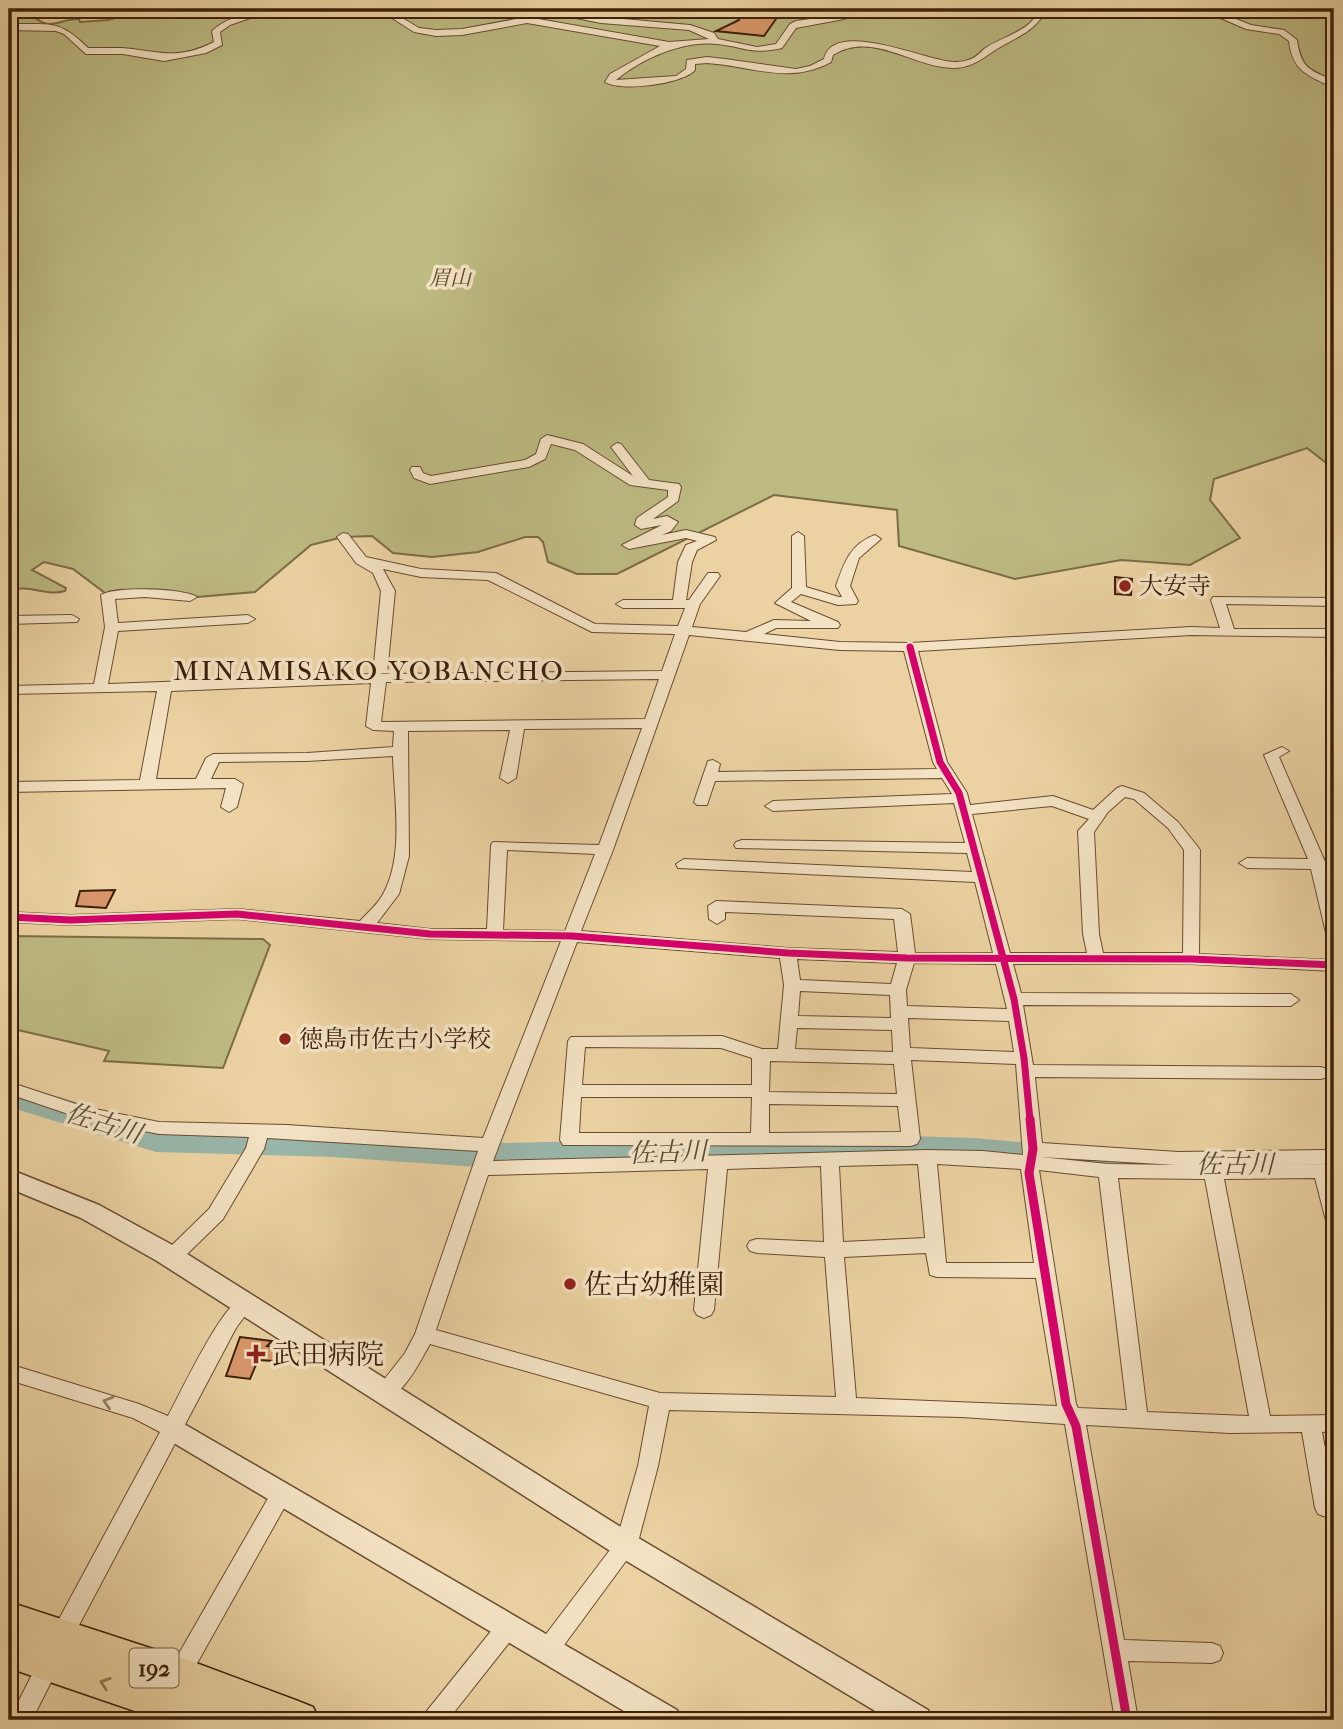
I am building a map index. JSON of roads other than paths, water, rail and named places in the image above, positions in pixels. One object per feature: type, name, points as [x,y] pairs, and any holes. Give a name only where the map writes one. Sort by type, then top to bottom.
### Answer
[{"type":"highway","name":"192","points":[[9,1620],[55,1651],[216,1720]]},
{"type":"highway","name":"192","points":[[9,1650],[55,1651],[178,1676],[298,1720]]},
{"type":"street","points":[[9,27],[57,28],[67,32],[86,51],[123,51],[164,58],[213,48],[219,43],[216,31],[230,22],[285,10],[394,16],[411,27],[436,33],[462,32],[527,20],[669,45],[715,41],[752,49],[772,48],[780,44],[793,26],[807,21],[841,17],[846,13],[846,9]]},
{"type":"street","points":[[669,45],[644,57],[630,69],[613,76],[610,82],[625,84],[637,80],[683,77],[691,70],[691,62],[705,58],[730,60],[782,72],[801,72],[817,69],[828,60],[829,54],[840,47],[857,44],[890,47],[954,65],[975,61],[990,49],[1033,25],[1044,9]]},
{"type":"street","points":[[1204,9],[1249,27],[1281,32],[1293,40],[1294,60],[1303,71],[1330,82],[1334,94]]},
{"type":"street","points":[[545,12],[690,28],[711,36],[715,41]]},
{"type":"street","points":[[386,1392],[412,1359],[425,1335],[486,1156],[605,850],[651,723],[682,630],[686,604],[685,562],[691,548],[710,540],[686,534],[629,545],[666,528],[672,522],[641,525],[642,521],[674,498],[675,487],[634,482],[579,447],[547,439],[541,456],[528,463],[429,480],[418,475],[416,470]]},
{"type":"street","points":[[617,447],[645,483]]},
{"type":"street","points":[[343,537],[361,560],[378,571],[388,590],[373,726],[651,723]]},
{"type":"street","points":[[798,537],[799,589]]},
{"type":"street","points":[[799,589],[838,601],[851,601],[843,586],[853,555],[875,539]]},
{"type":"street","points":[[361,560],[421,573],[491,576],[592,628],[682,630],[840,646],[910,647],[1181,631],[1334,633]]},
{"type":"street","points":[[622,628],[623,601],[686,604],[713,576]]},
{"type":"street","points":[[749,636],[774,624],[833,625],[782,603],[799,589]]},
{"type":"street","points":[[100,688],[112,627],[108,594],[145,593],[190,597]]},
{"type":"street","points":[[1228,632],[1218,600],[1334,602]]},
{"type":"street","points":[[9,620],[72,619]]},
{"type":"street","points":[[112,627],[248,619]]},
{"type":"street","points":[[910,647],[940,762],[962,804],[1015,1007],[1025,1064],[1032,1156],[1029,1174],[1066,1404],[1072,1415],[1127,1720]]},
{"type":"street","points":[[9,690],[379,678],[667,675]]},
{"type":"street","points":[[147,785],[165,687]]},
{"type":"street","points":[[508,778],[517,725]]},
{"type":"street","points":[[363,928],[391,894],[401,852],[401,727]]},
{"type":"street","points":[[202,783],[213,758],[307,757],[399,751]]},
{"type":"street","points":[[1282,751],[1271,755],[1318,864],[1334,933]]},
{"type":"street","points":[[702,802],[710,770],[947,773]]},
{"type":"street","points":[[9,787],[234,784],[229,807]]},
{"type":"street","points":[[1096,959],[1091,934],[1086,831],[1101,810],[1122,791],[1139,796],[1173,825],[1192,850],[1191,959]]},
{"type":"street","points":[[773,806],[792,809],[1053,801],[1098,817]]},
{"type":"street","points":[[495,934],[499,845],[605,850]]},
{"type":"street","points":[[742,845],[974,848]]},
{"type":"street","points":[[1247,863],[1318,864]]},
{"type":"street","points":[[684,864],[983,877]]},
{"type":"street","points":[[12,1092],[83,1113],[159,1128],[257,1139],[486,1156],[760,1139],[911,1139],[899,1018],[898,990],[907,958],[902,914],[716,906],[717,919]]},
{"type":"street","points":[[9,917],[70,920],[237,914],[430,934],[572,936],[788,953],[907,958],[1191,959],[1334,965]]},
{"type":"street","points":[[786,1055],[792,985],[788,953]]},
{"type":"street","points":[[792,985],[898,990]]},
{"type":"street","points":[[787,1023],[899,1018],[1015,1007],[1291,1000]]},
{"type":"street","points":[[568,1153],[577,1041],[722,1042],[761,1055],[901,1056],[1025,1064],[1321,1073]]},
{"type":"street","points":[[760,1139],[761,1055]]},
{"type":"street","points":[[573,1091],[907,1100]]},
{"type":"street","points":[[173,1256],[216,1214],[257,1139]]},
{"type":"street","points":[[568,1153],[718,1163],[1081,1155],[1326,1166]]},
{"type":"street","points":[[1032,1156],[1108,1171],[1213,1172],[1326,1166]]},
{"type":"street","points":[[927,1157],[937,1270],[1045,1271]]},
{"type":"street","points":[[830,1160],[834,1250],[847,1406]]},
{"type":"street","points":[[704,1310],[718,1163]]},
{"type":"street","points":[[1326,1166],[1334,1217]]},
{"type":"street","points":[[1108,1171],[1138,1419]]},
{"type":"street","points":[[1213,1172],[1261,1423]]},
{"type":"street","points":[[9,1178],[41,1188],[95,1212],[173,1256],[243,1305],[386,1392],[626,1546],[917,1720]]},
{"type":"street","points":[[757,1246],[834,1250],[934,1245]]},
{"type":"street","points":[[20,1720],[172,1428],[229,1323],[243,1305]]},
{"type":"street","points":[[425,1335],[660,1401],[1072,1415],[1230,1425],[1334,1423]]},
{"type":"street","points":[[9,1372],[139,1412],[172,1428],[666,1720]]},
{"type":"street","points":[[548,1649],[626,1546],[648,1466],[660,1401]]},
{"type":"street","points":[[1310,1422],[1328,1486],[1326,1508]]},
{"type":"street","points":[[178,1676],[281,1494]]},
{"type":"street","points":[[434,1720],[508,1627]]},
{"type":"street","points":[[1114,1650],[1212,1653]]},
{"type":"waterway","name":"佐古川","points":[[9,1094],[156,1139],[333,1144],[507,1156],[842,1147],[975,1151],[1103,1163],[1189,1166]]},
{"type":"place","name":"大安寺","points":[[1125,586]]},
{"type":"place","name":"徳島市佐古小学校","points":[[285,1039]]},
{"type":"place","name":"佐古幼稚園","points":[[570,1284]]},
{"type":"place","name":"武田病院","points":[[256,1354]]},
{"type":"district","name":"MINAMISAKO-YOBANCHO","points":[[369,670]]},
{"type":"park label","name":"眉山","points":[[450,278]]}]
